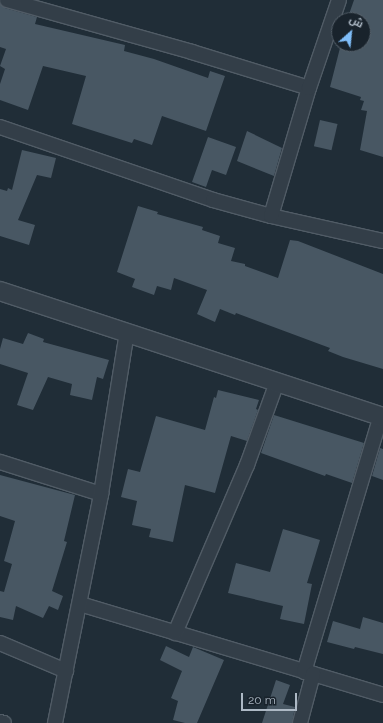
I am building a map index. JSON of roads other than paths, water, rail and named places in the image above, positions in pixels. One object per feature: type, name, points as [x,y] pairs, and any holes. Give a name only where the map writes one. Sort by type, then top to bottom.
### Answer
[{"type":"street","points":[[7,0],[30,3],[309,88]]},
{"type":"street","points":[[271,216],[309,88],[339,0]]},
{"type":"street","points":[[0,127],[213,200],[271,216],[383,241]]},
{"type":"street","points":[[0,291],[382,417],[308,673],[300,723]]},
{"type":"street","points":[[55,723],[101,494],[127,332]]},
{"type":"street","points":[[175,633],[247,465],[277,382]]},
{"type":"street","points":[[0,462],[101,494]]},
{"type":"street","points":[[80,604],[383,695]]},
{"type":"street","points":[[0,643],[66,671]]},
{"type":"street","points":[[0,722],[4,723]]}]
